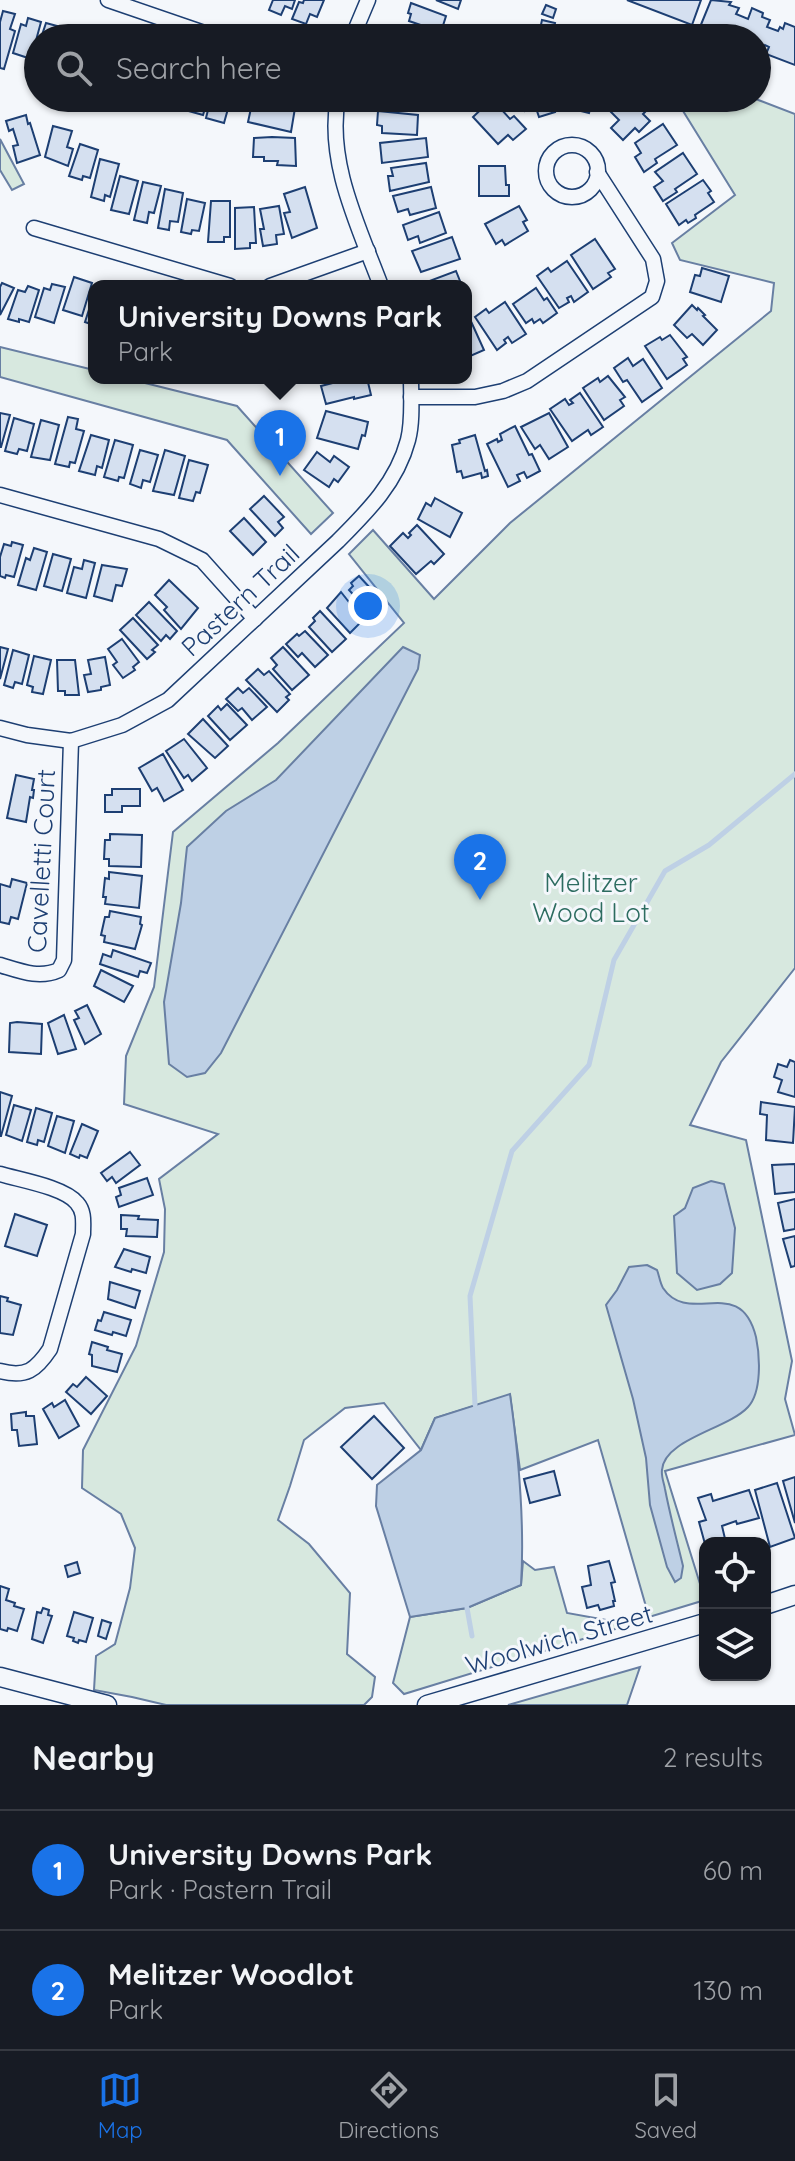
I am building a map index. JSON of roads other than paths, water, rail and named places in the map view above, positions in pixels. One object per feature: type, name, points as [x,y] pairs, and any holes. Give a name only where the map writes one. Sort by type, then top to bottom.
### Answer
[{"type":"street","points":[[108,0],[178,24]]},
{"type":"street","points":[[358,24],[368,0]]},
{"type":"street","points":[[337,112],[338,158],[379,280]]},
{"type":"street","points":[[411,397],[475,397],[503,391],[527,381],[652,297],[657,281],[653,259],[597,172]]},
{"type":"street","points":[[34,228],[210,280]]},
{"type":"street","points":[[287,280],[368,251]]},
{"type":"street","name":"Pastern Trail","points":[[0,728],[71,741],[122,725],[168,700],[338,541],[384,491],[399,465],[409,437],[411,384]]},
{"type":"street","points":[[0,495],[159,539],[181,548],[202,560],[255,619]]},
{"type":"street","name":"Cavelletti Court","points":[[0,965],[35,975],[48,975],[59,970],[64,960],[71,741]]},
{"type":"street","points":[[0,1174],[67,1196],[77,1203],[83,1216],[83,1234],[50,1349],[40,1364],[26,1372],[13,1374],[0,1371]]},
{"type":"street","points":[[771,1603],[795,1595]]},
{"type":"street","name":"Woolwich Street","points":[[427,1705],[699,1625]]},
{"type":"street","points":[[0,1677],[107,1705]]},
{"type":"water","points":[[403,647],[420,655],[418,669],[221,1053],[205,1073],[187,1077],[169,1064],[164,1002],[187,847],[226,811],[276,780]]},
{"type":"water","points":[[711,1181],[724,1184],[735,1228],[732,1273],[720,1284],[697,1290],[677,1273],[674,1216],[685,1208],[693,1188]]},
{"type":"water","points":[[647,1265],[657,1270],[663,1288],[674,1299],[738,1308],[748,1318],[756,1337],[758,1354],[758,1383],[748,1407],[739,1415],[685,1442],[665,1459],[662,1477],[683,1566],[681,1578],[675,1582],[667,1567],[650,1505],[646,1458],[606,1305],[629,1267]]},
{"type":"water","points":[[510,1394],[520,1490],[521,1585],[467,1608],[410,1617],[376,1506],[377,1485],[421,1450],[435,1418]]},
{"type":"waterway","points":[[475,1405],[470,1296],[512,1151],[589,1065],[614,960],[665,871],[709,845],[795,774]]},
{"type":"waterway","points":[[467,1608],[472,1636]]},
{"type":"place","name":"University Downs Park","points":[[280,476]]},
{"type":"place","name":"Melitzer Woodlot","points":[[480,900]]},
{"type":"park label","name":"Melitzer Wood Lot","points":[[591,897]]}]
